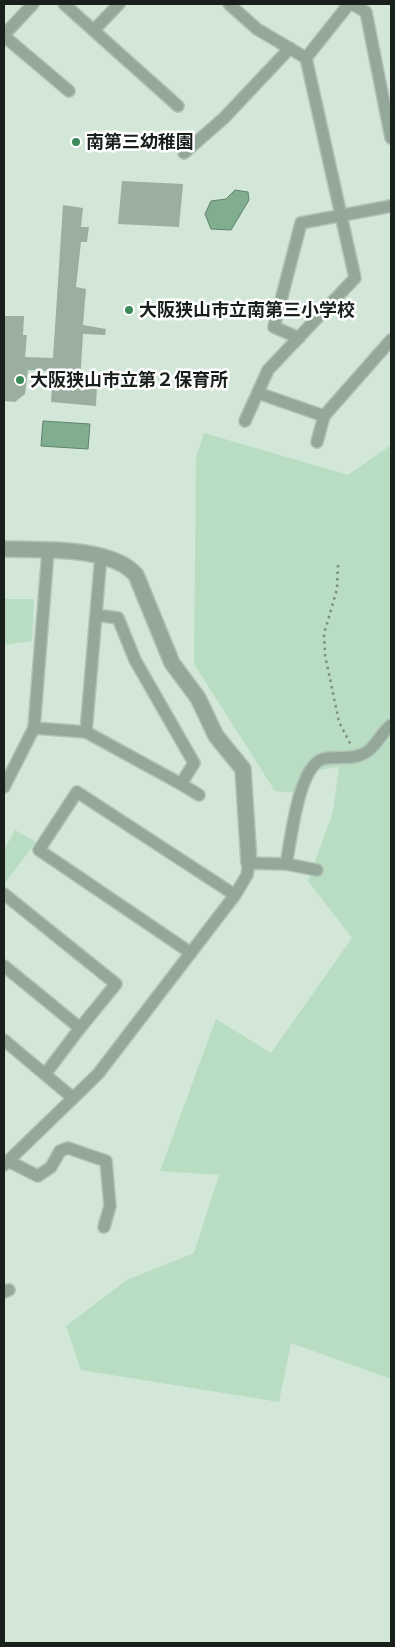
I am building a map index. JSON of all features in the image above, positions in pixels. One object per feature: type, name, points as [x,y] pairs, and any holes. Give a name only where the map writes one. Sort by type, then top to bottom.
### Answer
[{"type":"street","points":[[33,4],[4,36],[69,92]]},
{"type":"street","points":[[64,4],[178,106]]},
{"type":"street","points":[[94,30],[119,4]]},
{"type":"street","points":[[229,4],[257,29],[306,58],[354,278],[268,370],[245,422]]},
{"type":"street","points":[[306,58],[351,4],[366,12],[391,138]]},
{"type":"street","points":[[184,153],[224,118],[290,48]]},
{"type":"street","points":[[299,338],[274,327],[301,223],[391,206]]},
{"type":"street","points":[[317,442],[324,416],[391,340]]},
{"type":"street","points":[[258,394],[324,416]]},
{"type":"street","points":[[4,549],[101,556],[129,567],[136,575],[172,663],[198,698],[216,736],[243,769],[249,864],[247,875],[235,895],[98,1074],[6,1163],[38,1176],[51,1167],[60,1151],[68,1148],[106,1161],[110,1206],[104,1227]]},
{"type":"street","points":[[4,787],[34,728],[48,551]]},
{"type":"street","points":[[86,732],[101,556]]},
{"type":"street","points":[[96,615],[118,618],[135,660],[194,763],[181,784]]},
{"type":"street","points":[[286,864],[302,785],[312,765],[323,758],[354,756],[365,753],[391,726]]},
{"type":"street","points":[[34,728],[86,732],[199,795]]},
{"type":"street","points":[[191,953],[39,850],[77,792],[235,895]]},
{"type":"street","points":[[249,864],[286,864],[317,870]]},
{"type":"street","points":[[4,894],[116,984],[46,1073]]},
{"type":"street","points":[[4,966],[80,1028]]},
{"type":"street","points":[[5,1044],[46,1073],[73,1098]]},
{"type":"path","points":[[338,565],[338,589],[324,634],[325,655],[339,722],[350,741],[354,756]]},
{"type":"shaded area","points":[[235,190],[248,192],[249,200],[231,230],[211,229],[205,214],[211,201],[226,199]]},
{"type":"shaded area","points":[[43,421],[90,424],[88,449],[41,446]]},
{"type":"shaded area","points":[[204,433],[348,475],[391,445],[391,1379],[291,1343],[279,1402],[81,1370],[66,1326],[127,1280],[194,1253],[219,1175],[160,1171],[216,1019],[271,1053],[352,938],[308,881],[333,812],[339,767],[318,770],[299,793],[275,791],[194,664],[196,458]]},
{"type":"shaded area","points":[[4,599],[34,599],[32,641],[4,645]]},
{"type":"shaded area","points":[[15,830],[36,842],[4,884],[4,850]]},
{"type":"building","points":[[122,181],[183,184],[179,227],[118,224]]},
{"type":"building","points":[[63,205],[83,208],[81,227],[89,227],[87,242],[81,242],[76,287],[86,289],[83,325],[106,329],[105,335],[83,334],[80,383],[97,385],[96,406],[51,402],[53,371],[28,370],[25,394],[15,402],[4,401],[4,316],[24,316],[23,335],[27,335],[25,357],[53,358]]},
{"type":"place","name":"南第三幼稚園","points":[[76,142]]},
{"type":"place","name":"大阪狭山市立南第三小学校","points":[[129,310]]},
{"type":"place","name":"大阪狭山市立第２保育所","points":[[20,380]]}]
